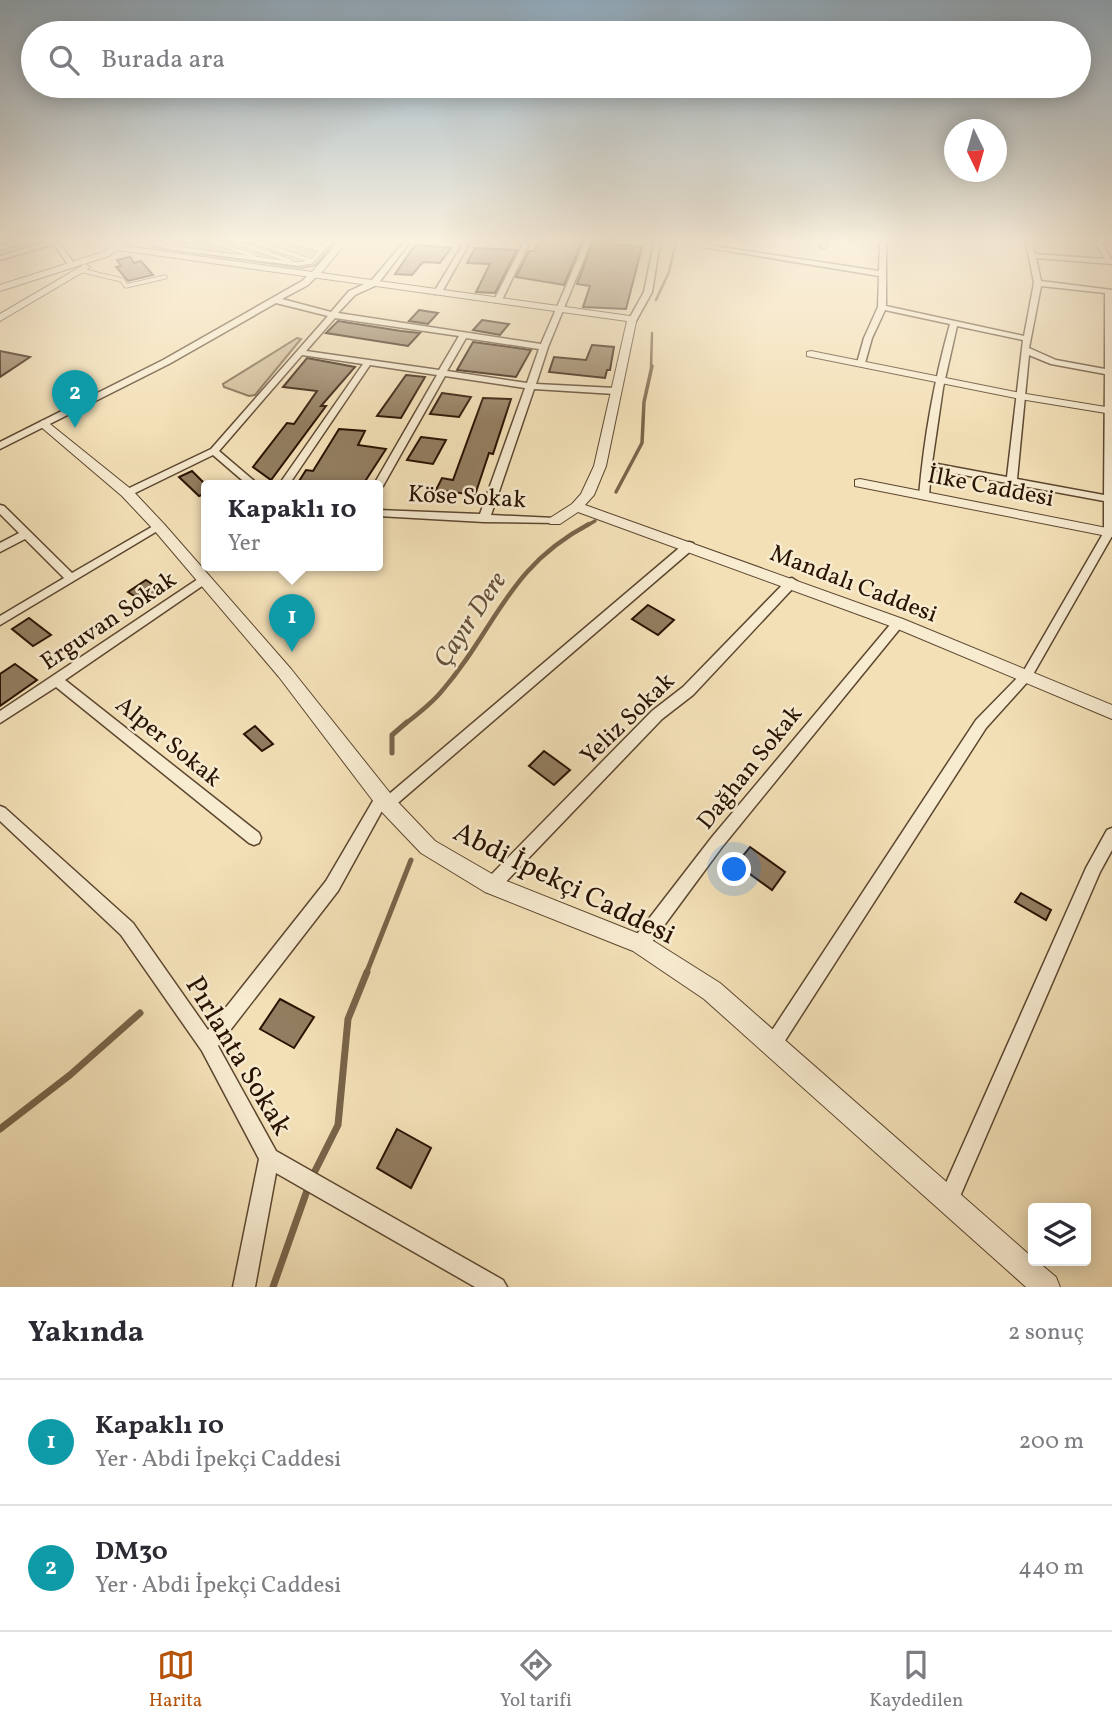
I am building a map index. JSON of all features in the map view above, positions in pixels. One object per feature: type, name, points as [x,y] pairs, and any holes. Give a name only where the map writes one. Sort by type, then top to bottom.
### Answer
[{"type":"street","points":[[0,318],[24,302]]},
{"type":"street","points":[[0,446],[166,362],[271,302]]},
{"type":"street","points":[[283,302],[333,315],[544,347]]},
{"type":"street","points":[[127,493],[214,451],[344,302]]},
{"type":"street","points":[[513,302],[633,319]]},
{"type":"street","points":[[484,519],[544,347],[565,302]]},
{"type":"street","points":[[555,521],[577,507],[587,495],[600,466],[633,319],[642,302]]},
{"type":"street","points":[[861,363],[882,302]]},
{"type":"street","points":[[1012,481],[1026,344],[1034,302]]},
{"type":"street","points":[[773,1044],[981,724],[1027,675],[1111,532],[1110,302]]},
{"type":"street","points":[[882,307],[954,323],[1026,344],[1033,355],[1109,368]]},
{"type":"street","points":[[924,496],[930,425],[954,323]]},
{"type":"street","points":[[381,480],[463,336]]},
{"type":"street","points":[[299,352],[530,386],[615,391]]},
{"type":"street","points":[[811,354],[1020,396],[1110,411]]},
{"type":"street","points":[[287,480],[369,361]]},
{"type":"street","name":"Abdi İpekçi Caddesi","points":[[45,424],[127,493],[159,527],[285,673],[384,801],[428,847],[492,885],[640,944],[712,991],[1046,1287]]},
{"type":"street","points":[[214,451],[248,480]]},
{"type":"street","points":[[927,465],[1110,499]]},
{"type":"street","name":"İlke Caddesi","points":[[860,483],[1111,532]]},
{"type":"street","name":"Mandalı Caddesi","points":[[577,507],[792,582],[1027,675],[1112,712]]},
{"type":"street","points":[[0,508],[71,579]]},
{"type":"street","name":"Köse Sokak","points":[[383,513],[555,521]]},
{"type":"street","points":[[0,621],[159,527]]},
{"type":"street","points":[[0,548],[26,534]]},
{"type":"street","points":[[208,1045],[332,886],[384,801],[689,545]]},
{"type":"street","name":"Erguvan Sokak","points":[[0,718],[204,579]]},
{"type":"street","name":"Yeliz Sokak","points":[[492,885],[657,715],[688,691],[792,582]]},
{"type":"street","name":"Dağhan Sokak","points":[[640,944],[717,842],[898,623]]},
{"type":"street","name":"Alper Sokak","points":[[56,680],[254,838]]},
{"type":"street","name":"Pırlanta Sokak","points":[[0,812],[127,929],[208,1045],[269,1158],[244,1287]]},
{"type":"street","points":[[948,1201],[1088,880],[1112,835]]},
{"type":"street","points":[[269,1158],[496,1287]]},
{"type":"shaded area","points":[[297,338],[301,339],[255,395],[249,396],[224,387],[223,384]]},
{"type":"building","points":[[585,302],[628,302],[626,309],[583,307]]},
{"type":"building","points":[[419,310],[438,313],[428,324],[409,321]]},
{"type":"building","points":[[482,320],[509,324],[500,335],[473,330]]},
{"type":"building","points":[[338,321],[420,333],[408,346],[326,333]]},
{"type":"building","points":[[473,342],[531,350],[516,377],[457,370]]},
{"type":"building","points":[[592,345],[614,347],[610,370],[607,370],[605,378],[549,372],[554,357],[586,360]]},
{"type":"building","points":[[0,351],[30,357],[0,377]]},
{"type":"building","points":[[307,358],[355,367],[321,406],[326,406],[271,480],[253,467],[287,423],[294,424],[317,391],[283,387]]},
{"type":"building","points":[[406,375],[425,377],[401,418],[377,416]]},
{"type":"building","points":[[442,393],[471,397],[459,417],[430,414]]},
{"type":"building","points":[[483,398],[511,399],[493,454],[489,453],[475,495],[436,490],[442,478],[453,480]]},
{"type":"building","points":[[339,429],[365,431],[358,445],[386,449],[366,480],[300,480],[306,470],[313,471]]},
{"type":"building","points":[[421,437],[446,440],[433,464],[407,460]]},
{"type":"building","points":[[192,471],[201,480],[201,495],[199,496],[179,477]]},
{"type":"building","points":[[146,580],[164,592],[147,604],[128,592]]},
{"type":"building","points":[[648,605],[674,620],[658,635],[632,619]]},
{"type":"building","points":[[29,618],[51,635],[33,646],[12,629]]},
{"type":"building","points":[[15,664],[37,680],[0,706],[0,674]]},
{"type":"building","points":[[255,726],[273,744],[262,751],[244,734]]},
{"type":"building","points":[[544,751],[570,770],[554,785],[529,766]]},
{"type":"building","points":[[750,847],[785,872],[772,890],[736,864]]},
{"type":"building","points":[[1021,893],[1051,910],[1046,920],[1015,902]]},
{"type":"building","points":[[280,999],[314,1017],[294,1048],[260,1029]]},
{"type":"building","points":[[397,1129],[431,1148],[411,1188],[377,1168]]},
{"type":"waterway","name":"Çayır Dere","points":[[651,368],[652,333]]},
{"type":"waterway","name":"Çayır Dere","points":[[616,492],[642,443],[644,402],[652,366]]},
{"type":"waterway","name":"Çayır Dere","points":[[586,526],[595,521]]},
{"type":"waterway","name":"Çayır Dere","points":[[405,724],[441,692],[520,580],[561,541],[589,524]]},
{"type":"waterway","name":"Çayır Dere","points":[[392,753],[392,735],[407,722]]},
{"type":"waterway","points":[[366,974],[411,860]]},
{"type":"waterway","points":[[312,1177],[338,1125],[348,1019],[367,972]]},
{"type":"waterway","points":[[0,1129],[70,1075],[140,1013]]},
{"type":"waterway","points":[[273,1287],[309,1185]]},
{"type":"place","name":"DM30","points":[[75,428]]},
{"type":"place","name":"Kapaklı 10","points":[[292,652]]}]
